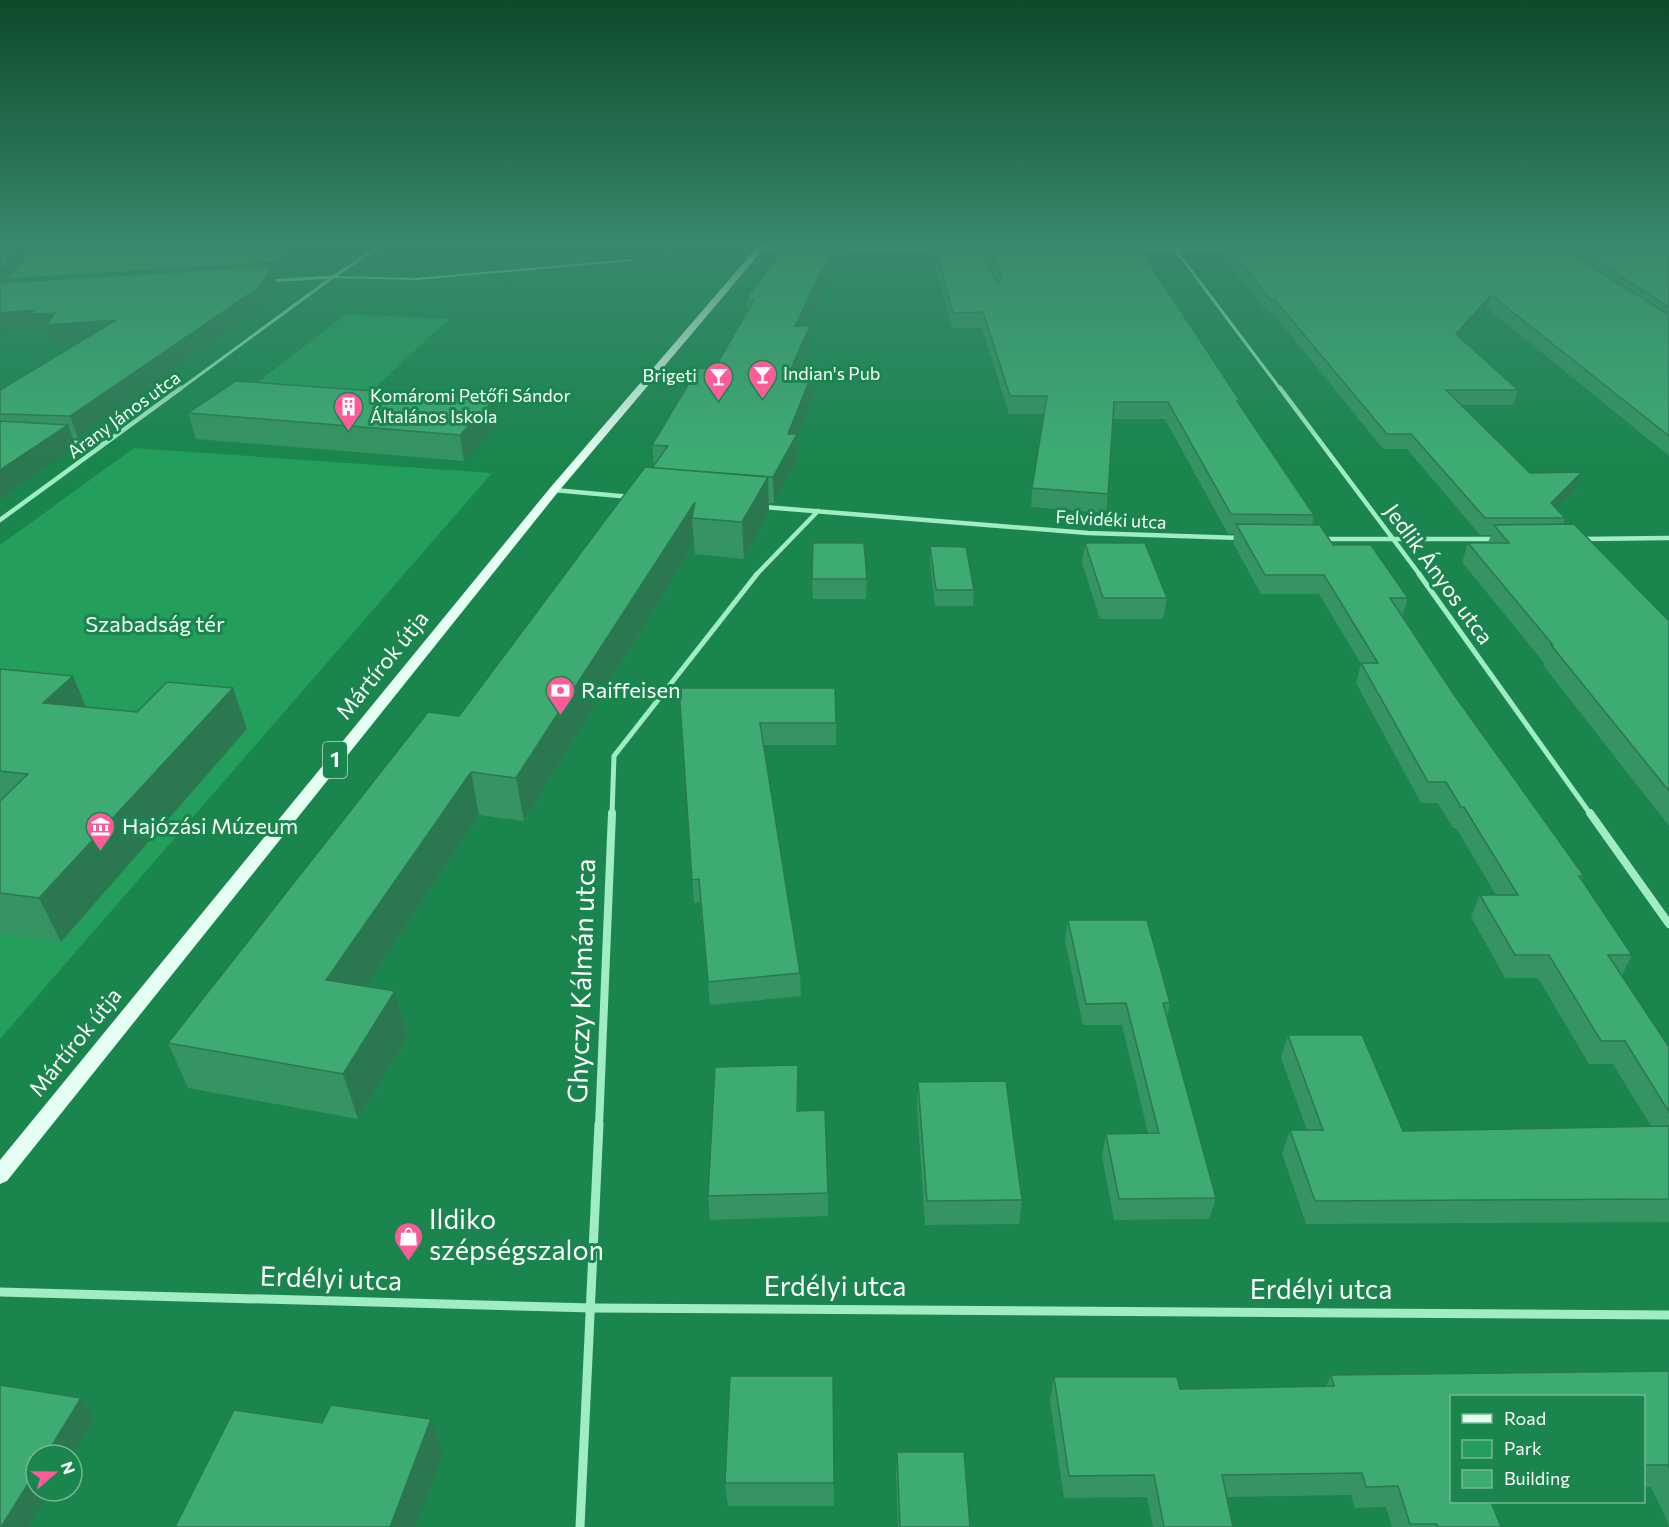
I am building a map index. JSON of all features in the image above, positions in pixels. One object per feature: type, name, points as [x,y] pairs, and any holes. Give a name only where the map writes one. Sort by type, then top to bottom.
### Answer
[{"type":"main road","name":"Mártírok útja","points":[[0,1174],[554,490],[700,317]]},
{"type":"street","name":"Arany János utca","points":[[0,520],[108,444],[279,317]]},
{"type":"street","name":"Jedlik Ányos utca","points":[[1226,317],[1395,540],[1669,924]]},
{"type":"street","points":[[554,490],[640,497]]},
{"type":"street","name":"Felvidéki utca","points":[[759,507],[1088,533],[1252,538]]},
{"type":"street","name":"Ghyczy Kálmán utca","points":[[580,1527],[592,1308],[614,756],[759,571],[818,511]]},
{"type":"street","points":[[1574,539],[1669,538]]},
{"type":"street","points":[[1312,539],[1502,539]]},
{"type":"street","name":"Erdélyi utca","points":[[0,1292],[592,1308],[1669,1315]]},
{"type":"lane","points":[[65,442],[108,444]]},
{"type":"green space","points":[[342,317],[449,319],[370,392],[254,385]]},
{"type":"green space","name":"Szabadság tér","points":[[134,448],[492,473],[0,1039],[0,545]]},
{"type":"building","points":[[52,317],[215,317],[70,416],[0,414],[0,390],[116,320],[46,325]]},
{"type":"building","points":[[744,317],[799,317],[795,326],[810,326],[789,373],[812,374],[788,434],[797,434],[773,477],[652,468],[668,446],[652,445],[698,368],[714,369]]},
{"type":"building","points":[[985,317],[1185,317],[1240,401],[1237,401],[1314,515],[1231,514],[1168,402],[1114,402],[1108,494],[1032,488],[1047,396],[1010,396]]},
{"type":"building","points":[[1289,317],[1471,317],[1456,334],[1518,390],[1446,390],[1530,473],[1582,472],[1551,503],[1565,518],[1485,518],[1411,434],[1387,434]]},
{"type":"building","points":[[1519,317],[1669,317],[1669,436]]},
{"type":"building","points":[[236,381],[494,400],[460,435],[188,413]]},
{"type":"building","points":[[0,421],[68,425],[0,470]]},
{"type":"building","points":[[645,467],[768,477],[742,522],[692,518],[695,502],[516,778],[471,772],[326,980],[395,991],[343,1074],[168,1043],[428,712],[459,716]]},
{"type":"building","points":[[1236,524],[1320,525],[1333,545],[1371,545],[1408,598],[1390,598],[1455,696],[1584,876],[1579,876],[1632,955],[1608,955],[1669,1047],[1669,1112],[1625,1041],[1601,1041],[1549,955],[1515,955],[1480,895],[1518,895],[1446,782],[1428,782],[1361,663],[1378,663],[1324,575],[1265,575]]},
{"type":"building","points":[[1574,524],[1669,621],[1669,791],[1551,645],[1553,645],[1468,543],[1509,543],[1494,525]]},
{"type":"building","points":[[813,543],[864,543],[867,579],[812,579]]},
{"type":"building","points":[[1085,543],[1145,543],[1167,598],[1103,598]]},
{"type":"building","points":[[930,546],[966,547],[974,590],[936,590]]},
{"type":"building","points":[[0,669],[73,676],[43,703],[137,712],[167,682],[233,688],[39,898],[0,893],[0,801],[28,774],[0,771]]},
{"type":"building","points":[[679,688],[835,688],[836,723],[760,723],[800,973],[708,982],[699,879],[692,880]]},
{"type":"building","points":[[1068,920],[1147,920],[1170,1003],[1163,1003],[1216,1198],[1119,1199],[1106,1134],[1159,1133],[1126,1003],[1086,1004]]},
{"type":"building","points":[[1288,1035],[1362,1035],[1403,1131],[1669,1126],[1669,1199],[1315,1201],[1290,1130],[1323,1130]]},
{"type":"building","points":[[798,1065],[797,1111],[825,1110],[828,1193],[708,1196],[715,1067]]},
{"type":"building","points":[[1006,1081],[1022,1200],[927,1201],[918,1082]]},
{"type":"building","points":[[1669,1371],[1669,1468],[1668,1465],[1645,1465],[1645,1395],[1450,1395],[1450,1503],[1491,1503],[1501,1527],[1438,1527],[1437,1524],[1410,1524],[1398,1486],[1366,1487],[1362,1473],[1222,1475],[1233,1527],[1164,1527],[1154,1475],[1069,1476],[1054,1377],[1177,1377],[1180,1389],[1334,1386],[1331,1375]]},
{"type":"building","points":[[730,1376],[833,1376],[834,1483],[725,1483]]},
{"type":"building","points":[[0,1385],[81,1398],[53,1443],[24,1443],[24,1490],[0,1527]]},
{"type":"building","points":[[331,1405],[431,1419],[390,1527],[175,1527],[234,1410],[322,1423]]},
{"type":"building","points":[[897,1452],[964,1452],[970,1527],[900,1527]]},
{"type":"place","name":"Indian's Pub","points":[[762,400]]},
{"type":"place","name":"Brigeti","points":[[718,402]]},
{"type":"place","name":"Komáromi Petőfi Sándor Általános Iskola","points":[[349,432]]},
{"type":"place","name":"Raiffeisen","points":[[560,716]]},
{"type":"place","name":"Hajózási Múzeum","points":[[101,852]]},
{"type":"place","name":"Ildiko szépségszalon","points":[[408,1262]]}]
